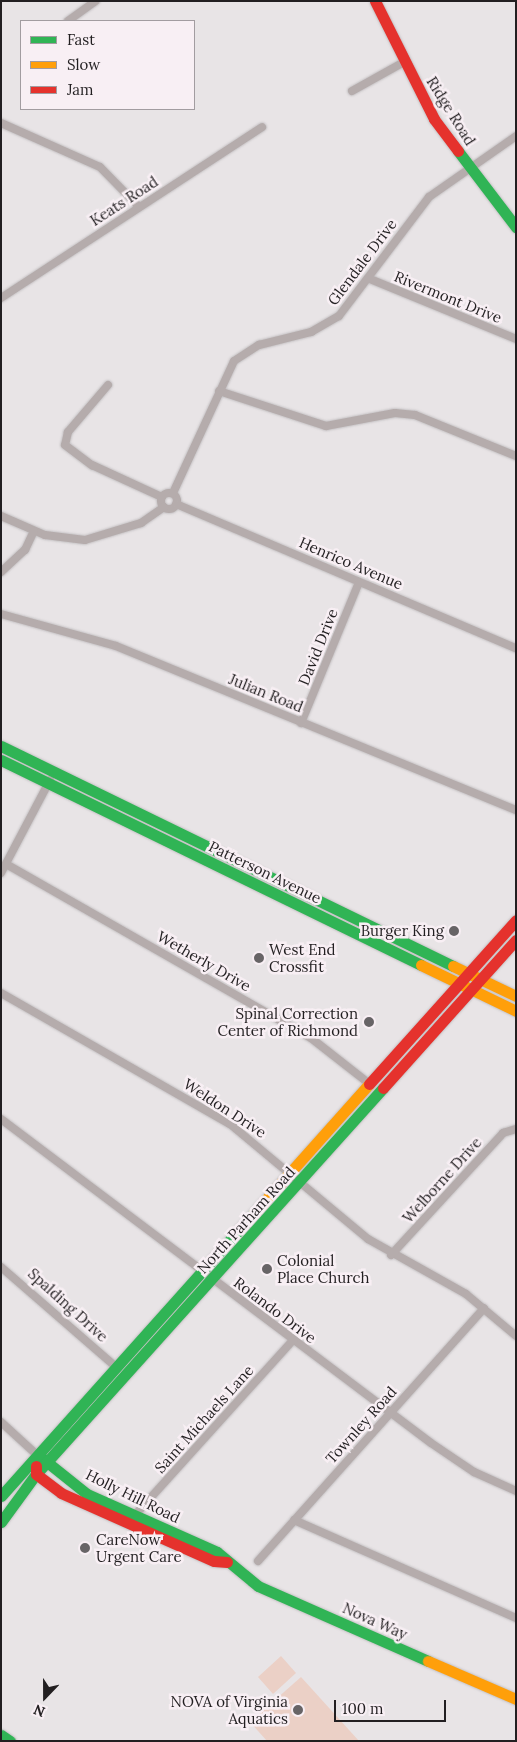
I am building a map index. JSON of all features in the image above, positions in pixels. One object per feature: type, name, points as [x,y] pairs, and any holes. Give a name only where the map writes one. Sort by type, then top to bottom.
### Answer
[{"type":"main road","name":"Ridge Road","points":[[376,1],[404,62],[434,119],[516,227]]},
{"type":"main road","name":"Patterson Avenue","points":[[1,746],[516,996]]},
{"type":"main road","name":"Patterson Avenue","points":[[1,760],[516,1011]]},
{"type":"main road","name":"North Parham Road","points":[[1,1496],[36,1454],[516,920]]},
{"type":"main road","name":"North Parham Road","points":[[1,1522],[36,1474],[516,940]]},
{"type":"main road","name":"Holly Hill Road","points":[[36,1454],[78,1488],[217,1552],[227,1562]]},
{"type":"main road","points":[[36,1454],[36,1474]]},
{"type":"main road","name":"Holly Hill Road","points":[[36,1474],[61,1493],[214,1561],[227,1562]]},
{"type":"main road","name":"Nova Way","points":[[227,1562],[258,1586],[516,1699]]},
{"type":"main road","points":[[1,1735],[10,1741]]},
{"type":"street","points":[[69,20],[96,1]]},
{"type":"street","points":[[352,91],[404,62]]},
{"type":"street","points":[[1,122],[100,167],[139,207]]},
{"type":"street","name":"Keats Road","points":[[1,298],[262,127]]},
{"type":"street","name":"Glendale Drive","points":[[173,493],[231,365],[246,352],[322,328],[347,309],[429,197],[469,166],[516,136]]},
{"type":"street","name":"Rivermont Drive","points":[[370,279],[516,339]]},
{"type":"street","points":[[1,516],[34,531],[59,538],[100,537],[141,523],[164,507],[176,504],[173,493],[162,497],[92,465],[64,443],[108,385]]},
{"type":"street","points":[[219,391],[326,426],[396,413],[415,415],[516,456]]},
{"type":"street","points":[[162,497],[164,507]]},
{"type":"street","name":"Henrico Avenue","points":[[176,504],[516,648]]},
{"type":"street","points":[[1,572],[25,550],[34,531]]},
{"type":"street","name":"David Drive","points":[[301,723],[359,582]]},
{"type":"street","name":"Julian Road","points":[[1,614],[116,646],[516,810]]},
{"type":"street","points":[[1,873],[54,772]]},
{"type":"street","name":"Wetherly Drive","points":[[6,864],[311,1038],[380,1093]]},
{"type":"street","name":"Weldon Drive","points":[[1,993],[230,1124],[302,1180],[391,1255],[452,1285],[484,1308],[516,1336]]},
{"type":"street","name":"Rolando Drive","points":[[1,1119],[390,1413],[474,1472],[516,1491]]},
{"type":"street","name":"Welborne Drive","points":[[391,1255],[503,1133],[516,1129]]},
{"type":"street","name":"Spalding Drive","points":[[1,1267],[116,1366]]},
{"type":"street","name":"Townley Road","points":[[258,1561],[484,1308]]},
{"type":"street","name":"Saint Michaels Lane","points":[[135,1515],[293,1340]]},
{"type":"street","name":"Holly Hill Road","points":[[1,1422],[36,1454]]},
{"type":"street","points":[[294,1520],[516,1618]]},
{"type":"shaded area","points":[[281,1656],[296,1673],[273,1694],[258,1677]]},
{"type":"shaded area","name":"NOVA of Virginia Aquatics","points":[[301,1677],[359,1741],[267,1741],[250,1722]]},
{"type":"traffic: fast","points":[[458,151],[516,227]]},
{"type":"traffic: fast","points":[[1,746],[453,966]]},
{"type":"traffic: fast","points":[[1,760],[421,965]]},
{"type":"traffic: fast","points":[[1,1522],[36,1474],[383,1088]]},
{"type":"traffic: fast","points":[[1,1496],[254,1213]]},
{"type":"traffic: fast","points":[[42,1458],[87,1494],[217,1552],[258,1586],[428,1661]]},
{"type":"traffic: fast","points":[[1,1735],[10,1741]]},
{"type":"traffic: slow","points":[[421,965],[516,1011]]},
{"type":"traffic: slow","points":[[453,966],[516,996]]},
{"type":"traffic: slow","points":[[254,1213],[369,1084]]},
{"type":"traffic: slow","points":[[428,1661],[516,1699]]},
{"type":"traffic: jam","points":[[375,1],[434,119],[458,151]]},
{"type":"traffic: jam","points":[[369,1084],[516,920]]},
{"type":"traffic: jam","points":[[383,1088],[516,940]]},
{"type":"traffic: jam","points":[[36,1466],[36,1474],[61,1493],[214,1561],[227,1562]]},
{"type":"place","name":"Burger King","points":[[454,931]]},
{"type":"place","name":"West End Crossfit","points":[[259,958]]},
{"type":"place","name":"Spinal Correction Center of Richmond","points":[[369,1022]]},
{"type":"place","name":"Colonial Place Church","points":[[267,1269]]},
{"type":"place","name":"CareNow Urgent Care","points":[[85,1548]]},
{"type":"place","name":"NOVA of Virginia Aquatics","points":[[298,1710]]}]
